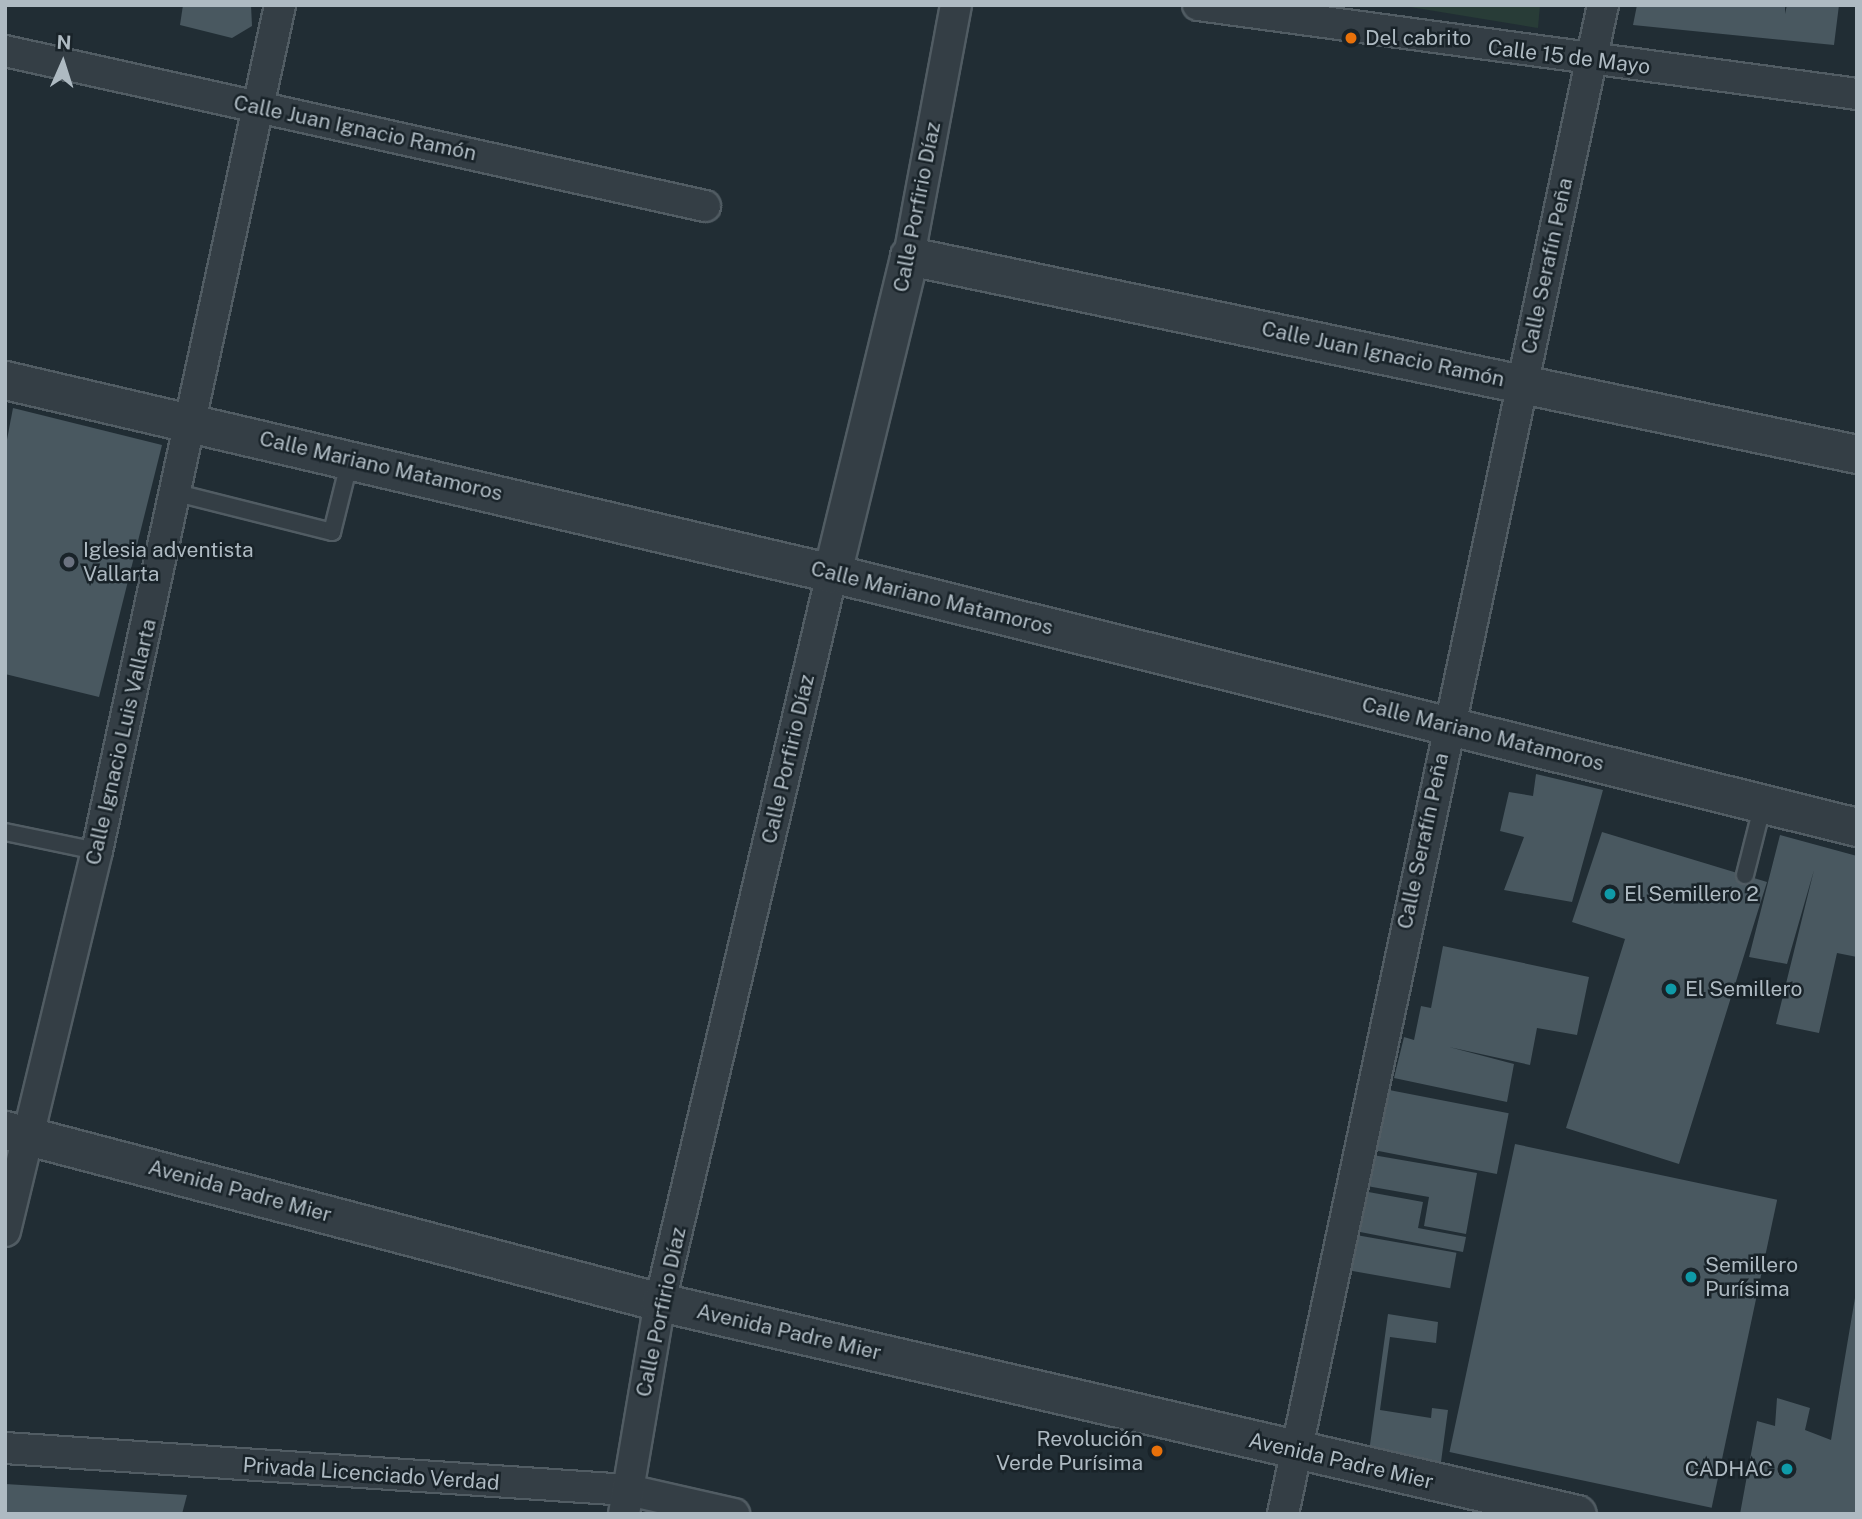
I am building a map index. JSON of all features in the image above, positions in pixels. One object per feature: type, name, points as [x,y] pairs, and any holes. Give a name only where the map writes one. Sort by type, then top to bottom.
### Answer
[{"type":"street","name":"Calle Ignacio Luis Vallarta","points":[[5,1231],[18,1133],[97,851],[193,422],[256,106],[280,5]]},
{"type":"street","name":"Calle Porfirio Díaz","points":[[626,1502],[660,1302],[909,256],[956,5]]},
{"type":"street","name":"Calle 15 de Mayo","points":[[1198,5],[1592,61],[1857,94]]},
{"type":"street","name":"Calle Serafín Peña","points":[[1283,1514],[1603,5]]},
{"type":"street","name":"Calle Juan Ignacio Ramón","points":[[5,51],[705,206]]},
{"type":"street","name":"Calle Juan Ignacio Ramón","points":[[909,256],[1857,454]]},
{"type":"street","name":"Calle Mariano Matamoros","points":[[5,380],[832,573],[1857,827]]},
{"type":"street","name":"Avenida Padre Mier","points":[[18,1133],[660,1302],[1295,1452],[1577,1514]]},
{"type":"street","name":"Privada Licenciado Verdad","points":[[5,1448],[626,1502],[734,1514]]},
{"type":"lane","points":[[177,494],[332,532],[350,459]]},
{"type":"lane","points":[[1745,875],[1763,804]]},
{"type":"lane","points":[[5,832],[97,851]]},
{"type":"green space","points":[[1398,5],[1540,5],[1538,28]]},
{"type":"building","points":[[183,5],[251,5],[252,26],[232,38],[180,25]]},
{"type":"building","points":[[1637,5],[1785,5],[1785,14],[1787,5],[1839,5],[1834,45],[1633,25]]},
{"type":"building","name":"Iglesia adventista Vallarta","points":[[13,408],[162,445],[99,697],[5,674],[5,450]]},
{"type":"building","points":[[1536,774],[1603,790],[1572,902],[1504,890],[1524,837],[1500,831],[1509,792],[1533,796]]},
{"type":"building","points":[[1602,832],[1767,882],[1679,1164],[1566,1128],[1625,939],[1572,922]]},
{"type":"building","points":[[1780,835],[1857,856],[1857,957],[1837,953],[1819,1033],[1776,1024],[1814,870],[1787,964],[1749,957]]},
{"type":"building","points":[[1443,946],[1589,977],[1577,1035],[1537,1028],[1530,1065],[1449,1047],[1514,1064],[1507,1102],[1394,1078],[1404,1037],[1414,1040],[1421,1006],[1431,1008]]},
{"type":"building","points":[[1384,1089],[1509,1113],[1497,1174],[1372,1150]]},
{"type":"building","points":[[1515,1144],[1777,1200],[1712,1508],[1450,1452]]},
{"type":"building","points":[[1367,1154],[1477,1173],[1466,1234],[1424,1226],[1429,1197],[1361,1185]]},
{"type":"building","points":[[1363,1191],[1423,1202],[1418,1228],[1466,1237],[1463,1252],[1355,1231]]},
{"type":"building","points":[[1356,1235],[1456,1253],[1450,1288],[1350,1270]]},
{"type":"building","name":"CADHAC","points":[[1857,1286],[1857,1514],[1740,1514],[1757,1421],[1775,1426],[1777,1398],[1810,1408],[1805,1430],[1831,1440]]},
{"type":"building","points":[[1388,1314],[1438,1322],[1436,1343],[1390,1337],[1380,1410],[1431,1418],[1432,1408],[1448,1410],[1441,1462],[1369,1452]]},
{"type":"building","points":[[5,1484],[187,1495],[182,1514],[5,1514]]},
{"type":"place","name":"Del cabrito","points":[[1351,38]]},
{"type":"place","name":"Iglesia adventista Vallarta","points":[[69,562]]},
{"type":"place","name":"El Semillero 2","points":[[1610,894]]},
{"type":"place","name":"El Semillero","points":[[1671,989]]},
{"type":"place","name":"Semillero Purísima","points":[[1691,1277]]},
{"type":"place","name":"Revolución Verde Purísima","points":[[1157,1451]]},
{"type":"place","name":"CADHAC","points":[[1787,1469]]}]
